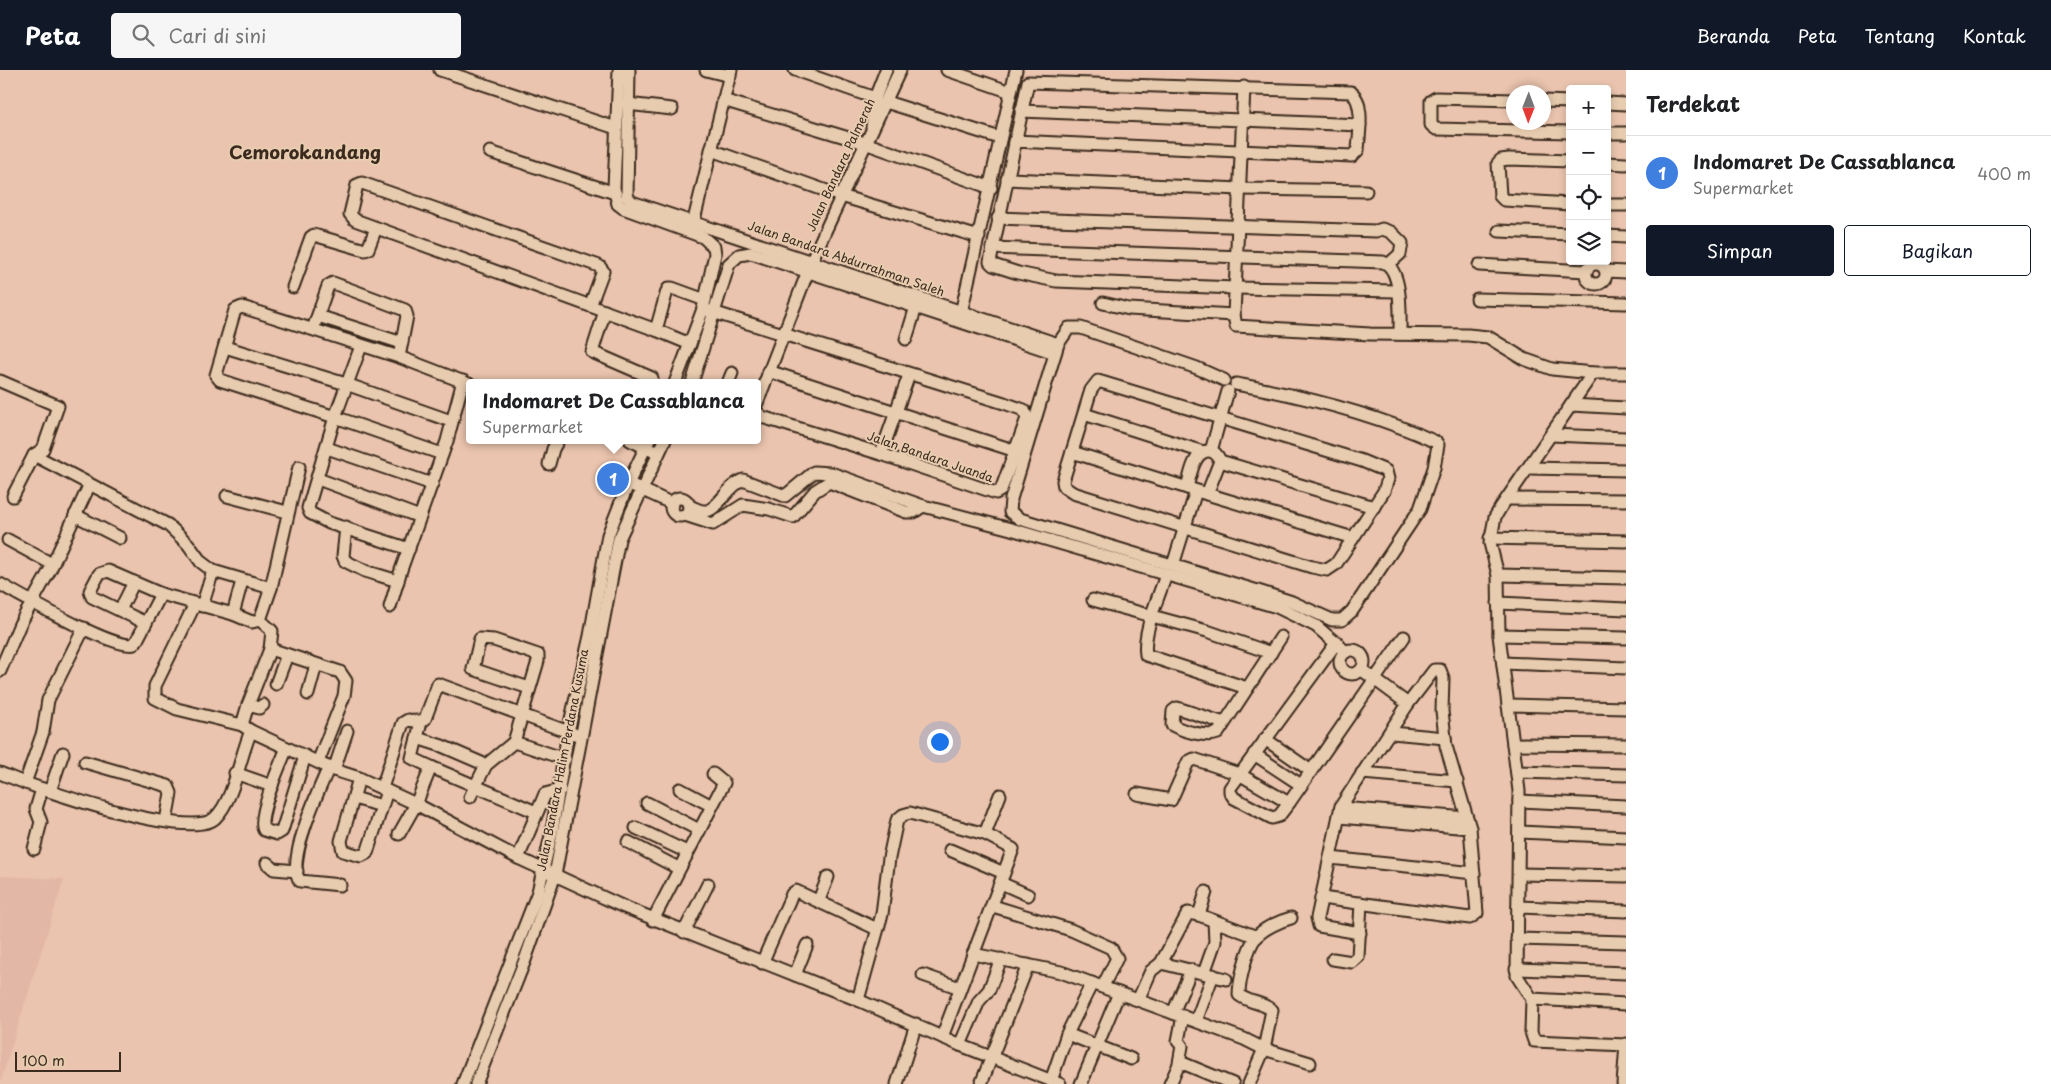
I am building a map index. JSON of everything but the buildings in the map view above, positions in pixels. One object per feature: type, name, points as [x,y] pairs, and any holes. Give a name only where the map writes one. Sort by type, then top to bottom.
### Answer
[{"type":"street","points":[[440,70],[466,74],[616,128]]},
{"type":"street","points":[[692,227],[730,73],[706,70]]},
{"type":"street","points":[[795,70],[875,98]]},
{"type":"street","points":[[872,127],[875,98],[886,70]]},
{"type":"street","name":"Jalan Bandara Palmerah","points":[[810,267],[872,127],[886,102],[900,70]]},
{"type":"street","points":[[947,70],[1011,92]]},
{"type":"street","points":[[961,312],[991,188],[1000,138],[1016,70]]},
{"type":"street","points":[[619,71],[628,104],[620,198]]},
{"type":"street","points":[[619,71],[616,128],[620,198]]},
{"type":"street","points":[[1014,141],[1352,156],[1358,150],[1360,125],[1357,100],[1354,94],[1348,91],[1030,81],[1027,83],[1014,141],[990,259],[993,265],[1042,279],[1235,288],[1398,292]]},
{"type":"street","points":[[1244,87],[1243,151],[1236,258],[1235,325],[1241,328],[1488,337],[1536,365],[1552,370],[1626,373]]},
{"type":"street","points":[[1506,100],[1432,99],[1431,125],[1436,129],[1566,132]]},
{"type":"street","points":[[723,100],[865,143],[991,188]]},
{"type":"street","points":[[1551,101],[1566,102]]},
{"type":"street","points":[[886,102],[1000,138]]},
{"type":"street","points":[[1611,103],[1626,104]]},
{"type":"street","points":[[628,104],[672,109]]},
{"type":"street","points":[[1021,111],[1360,125]]},
{"type":"street","points":[[1611,133],[1626,133]]},
{"type":"street","points":[[711,150],[842,196],[979,237]]},
{"type":"street","name":"Jalan Bandara Abdurrahman Saleh","points":[[490,152],[620,198],[623,208],[692,227],[810,267],[961,312],[1056,348]]},
{"type":"street","points":[[1566,162],[1500,160],[1500,196],[1504,200],[1566,204]]},
{"type":"street","points":[[1611,163],[1626,164]]},
{"type":"street","points":[[1007,179],[1241,189],[1366,192]]},
{"type":"street","points":[[590,306],[603,271],[599,266],[359,183],[350,214],[355,220],[690,344]]},
{"type":"street","points":[[1611,205],[1626,205]]},
{"type":"street","points":[[998,218],[1238,228],[1376,231],[1382,228],[1391,232],[1402,243],[1400,254],[1389,264]]},
{"type":"street","name":"Jalan Bandara Abdurrahman Saleh","points":[[692,227],[709,241],[714,248],[715,254],[704,304]]},
{"type":"street","points":[[293,287],[311,237],[314,235],[365,250],[368,249],[376,228]]},
{"type":"street","points":[[1499,231],[1566,234]]},
{"type":"street","points":[[1611,236],[1626,237]]},
{"type":"street","name":"Jalan Bandara Abdurrahman Saleh","points":[[715,312],[729,264],[739,255],[753,248]]},
{"type":"street","points":[[992,248],[1236,258],[1378,261],[1389,264],[1394,274],[1398,292],[1400,334]]},
{"type":"street","points":[[1479,265],[1586,272],[1589,267],[1599,264],[1606,271],[1626,272]]},
{"type":"street","points":[[761,391],[810,267]]},
{"type":"street","name":"Jalan Bandara Abdurrahman Saleh","points":[[810,267],[916,307],[1056,348]]},
{"type":"street","points":[[313,328],[328,286],[333,283],[403,308],[407,316],[399,357]]},
{"type":"street","name":"Jalan Bandara Juanda","points":[[656,330],[670,288],[704,304],[715,312],[1026,412],[1026,423],[1001,490],[997,493],[761,416]]},
{"type":"street","points":[[1477,299],[1626,303]]},
{"type":"street","points":[[1103,303],[1129,309],[1234,315]]},
{"type":"street","points":[[677,379],[704,304]]},
{"type":"street","points":[[390,607],[408,549],[442,454],[451,421],[466,382],[313,328],[240,307],[235,310],[216,372],[220,380],[442,454]]},
{"type":"street","points":[[906,339],[916,307]]},
{"type":"street","points":[[605,312],[592,352],[652,378]]},
{"type":"street","points":[[693,379],[715,312]]},
{"type":"street","points":[[318,316],[402,343]]},
{"type":"street","points":[[1069,328],[1081,328],[1197,368],[1229,385],[1284,393],[1347,411],[1436,442],[1438,450],[1429,483],[1415,518],[1352,611],[1342,620],[1332,620],[1285,600],[1020,519],[1010,512],[1011,499],[1056,348],[1069,328]]},
{"type":"street","points":[[225,346],[346,384],[451,421]]},
{"type":"street","points":[[361,346],[335,417],[308,508],[310,513],[319,519],[408,549]]},
{"type":"street","points":[[768,371],[1016,451]]},
{"type":"street","points":[[1593,373],[1496,517],[1490,538],[1490,548],[1498,574],[1499,635],[1519,801],[1520,832],[1516,968],[1521,984],[1532,999],[1531,1032],[1534,1041],[1626,1044],[1624,1084]]},
{"type":"street","points":[[881,454],[909,375]]},
{"type":"street","points":[[0,381],[58,406],[43,450],[34,455],[13,496]]},
{"type":"street","points":[[1098,381],[1219,419],[1383,469],[1388,473],[1384,491],[1333,568],[1322,570],[1066,490],[1063,481],[1091,390],[1098,381]]},
{"type":"street","points":[[1173,565],[1197,491],[1198,456],[1207,451],[1229,385]]},
{"type":"street","points":[[1571,405],[1626,408]]},
{"type":"street","points":[[1084,414],[1216,453],[1220,461],[1374,507]]},
{"type":"street","points":[[1551,435],[1626,438]]},
{"type":"street","points":[[549,464],[556,444]]},
{"type":"street","points":[[647,444],[659,453]]},
{"type":"street","name":"Jalan Bandara Halim Perdana Kusuma","points":[[463,1084],[538,892],[549,873],[568,732],[590,636],[608,535],[628,484],[647,444]]},
{"type":"street","name":"Jalan Bandara Halim Perdana Kusuma","points":[[476,1084],[526,958],[549,873],[580,735],[619,539],[644,490],[663,444]]},
{"type":"street","points":[[327,448],[432,484]]},
{"type":"street","points":[[1072,452],[1353,538]]},
{"type":"street","points":[[34,455],[89,486],[168,525],[188,544],[201,562],[213,571],[271,588]]},
{"type":"street","points":[[1197,491],[1220,461]]},
{"type":"street","points":[[260,620],[271,588],[287,512],[299,467]]},
{"type":"street","points":[[1529,468],[1626,470]]},
{"type":"street","points":[[782,512],[784,496],[814,472],[830,477],[906,512],[914,512],[923,506],[1011,529],[1277,607],[1316,626],[1337,642],[1346,652]]},
{"type":"street","points":[[687,510],[713,524],[741,505],[782,512],[791,517],[796,516],[815,491],[830,477]]},
{"type":"street","points":[[318,479],[420,517]]},
{"type":"street","points":[[628,484],[673,504],[672,511],[674,515],[679,517],[687,510],[704,512],[711,510],[729,490],[743,480],[784,496]]},
{"type":"street","points":[[0,671],[31,602],[52,564],[89,486]]},
{"type":"street","points":[[227,496],[287,512]]},
{"type":"street","points":[[1507,499],[1626,500]]},
{"type":"street","points":[[75,515],[120,538]]},
{"type":"street","points":[[346,528],[343,556],[345,561],[365,571],[398,581]]},
{"type":"street","points":[[1490,538],[1626,541]]},
{"type":"street","points":[[8,540],[52,564]]},
{"type":"street","points":[[213,571],[198,605],[155,686],[155,698],[177,709],[247,728],[332,769],[357,787],[413,809],[653,920],[858,1000],[960,1045],[1056,1082],[1068,1034],[1092,982]]},
{"type":"street","points":[[146,623],[92,597],[90,591],[99,574],[114,572],[161,594],[233,614],[252,622],[260,620]]},
{"type":"street","points":[[1498,574],[1626,578]]},
{"type":"street","points":[[1166,575],[1152,616],[1145,648],[1147,656],[1247,688]]},
{"type":"street","points":[[233,614],[242,581]]},
{"type":"street","points":[[120,610],[134,582]]},
{"type":"street","points":[[0,584],[31,602],[84,628],[122,644],[131,645],[137,640],[161,594]]},
{"type":"street","points":[[1094,600],[1207,631],[1271,653]]},
{"type":"street","points":[[1498,603],[1626,609]]},
{"type":"street","points":[[0,773],[24,783],[123,813],[191,826],[203,824],[211,820],[223,806],[236,773],[247,728],[248,705],[270,648],[272,632],[260,620]]},
{"type":"street","points":[[24,783],[43,732],[48,700],[84,628]]},
{"type":"street","points":[[1499,635],[1626,638]]},
{"type":"street","points":[[1224,723],[1281,637]]},
{"type":"street","points":[[1337,642],[1230,788],[1234,798],[1272,818],[1278,818],[1289,803],[1404,637]]},
{"type":"street","points":[[470,797],[486,765],[514,742],[538,659],[534,652],[482,638],[468,668],[529,688]]},
{"type":"street","points":[[270,648],[340,672],[346,681],[347,686],[318,762]]},
{"type":"street","points":[[1354,650],[1362,654],[1365,662],[1362,670],[1356,674],[1344,672],[1340,661],[1346,652],[1354,650]]},
{"type":"street","points":[[276,684],[287,655]]},
{"type":"street","points":[[1503,663],[1626,668]]},
{"type":"street","points":[[308,694],[316,665]]},
{"type":"street","points":[[1362,670],[1408,704]]},
{"type":"street","points":[[1321,898],[1470,918],[1475,916],[1478,910],[1468,823],[1445,738],[1442,711],[1443,678],[1440,670],[1434,670],[1408,704],[1392,733],[1362,773],[1340,812],[1316,920],[1318,926],[1360,932]]},
{"type":"street","points":[[536,812],[412,758],[421,722],[426,716],[438,684],[522,716],[580,735]]},
{"type":"street","points":[[248,705],[258,708],[263,705]]},
{"type":"street","points":[[1508,705],[1626,708]]},
{"type":"street","points":[[357,787],[340,845],[343,851],[364,856],[368,853],[403,723],[408,720],[421,722]]},
{"type":"street","points":[[340,885],[300,881],[297,871],[304,828],[347,732]]},
{"type":"street","points":[[1392,733],[1445,738]]},
{"type":"street","points":[[417,738],[442,746],[486,765]]},
{"type":"street","points":[[1265,739],[1311,771]]},
{"type":"street","points":[[514,742],[565,759]]},
{"type":"street","points":[[1513,744],[1626,746]]},
{"type":"street","points":[[287,748],[272,786],[262,827],[264,830],[279,833],[282,829],[306,756]]},
{"type":"street","points":[[34,849],[41,822],[36,809],[63,753]]},
{"type":"street","points":[[1254,754],[1301,785]]},
{"type":"street","points":[[1136,794],[1171,800],[1188,762],[1192,759],[1239,774],[1289,803]]},
{"type":"street","points":[[85,762],[168,786],[171,793],[166,821]]},
{"type":"street","points":[[399,834],[413,809],[431,767]]},
{"type":"street","points":[[1516,772],[1626,775]]},
{"type":"street","points":[[236,773],[272,786]]},
{"type":"street","points":[[1362,773],[1457,781]]},
{"type":"street","points":[[653,920],[724,781],[713,774]]},
{"type":"street","points":[[357,787],[384,797]]},
{"type":"street","points":[[680,789],[712,806]]},
{"type":"street","points":[[518,858],[544,794],[560,790]]},
{"type":"street","points":[[985,834],[1000,795]]},
{"type":"street","points":[[1519,801],[1626,806]]},
{"type":"street","points":[[647,803],[699,830]]},
{"type":"street","points":[[1340,812],[1468,823]]},
{"type":"street","points":[[858,1000],[878,929],[898,820],[903,815],[910,813],[927,816],[985,834],[1014,849],[972,954],[942,1037]]},
{"type":"street","points":[[636,828],[687,852]]},
{"type":"street","points":[[1520,832],[1626,837]]},
{"type":"street","points":[[628,842],[678,868]]},
{"type":"street","points":[[950,850],[1028,894]]},
{"type":"street","points":[[1330,858],[1474,873]]},
{"type":"street","points":[[267,863],[274,869],[297,871]]},
{"type":"street","points":[[1519,874],[1626,876]]},
{"type":"street","points":[[819,900],[828,877]]},
{"type":"street","points":[[684,932],[708,884]]},
{"type":"street","points":[[762,963],[792,894],[798,891],[878,929]]},
{"type":"street","points":[[1199,915],[1206,892]]},
{"type":"street","points":[[1333,959],[1352,962],[1356,960],[1359,954],[1361,903]]},
{"type":"street","points":[[992,906],[1070,930],[1110,948],[1117,958],[1103,986]]},
{"type":"street","points":[[1518,907],[1626,911]]},
{"type":"street","points":[[1138,1000],[1151,971],[1161,963],[1184,917],[1188,913],[1199,915],[1257,937]]},
{"type":"street","points":[[1249,1084],[1264,1049],[1272,1010],[1266,1006],[1246,1000],[1239,995],[1245,966],[1257,937],[1280,921],[1291,918]]},
{"type":"street","points":[[1196,1021],[1215,942],[1214,922]]},
{"type":"street","points":[[1517,939],[1626,942]]},
{"type":"street","points":[[795,975],[807,945]]},
{"type":"street","points":[[514,953],[526,958]]},
{"type":"street","points":[[972,954],[1061,972],[1196,1021],[1264,1049],[1310,1063]]},
{"type":"street","points":[[960,1045],[979,1001],[989,990],[1001,959]]},
{"type":"street","points":[[1161,963],[1226,979]]},
{"type":"street","points":[[981,1084],[1028,965]]},
{"type":"street","points":[[1516,968],[1626,972]]},
{"type":"street","points":[[1170,1084],[1182,1046],[1178,1040],[1178,1015],[1191,970]]},
{"type":"street","points":[[923,975],[960,988]]},
{"type":"street","points":[[1081,1084],[1119,993]]},
{"type":"street","points":[[1532,999],[1626,1004]]},
{"type":"street","points":[[897,1084],[916,1024]]},
{"type":"street","points":[[1068,1034],[1131,1059]]},
{"type":"street","points":[[1178,1062],[1184,1062],[1209,1075],[1233,1084]]},
{"type":"shaded area","points":[[0,876],[64,879],[0,1083]]},
{"type":"place","name":"Indomaret De Cassablanca","points":[[613,479]]},
{"type":"district","name":"Cemorokandang","points":[[305,153]]}]
